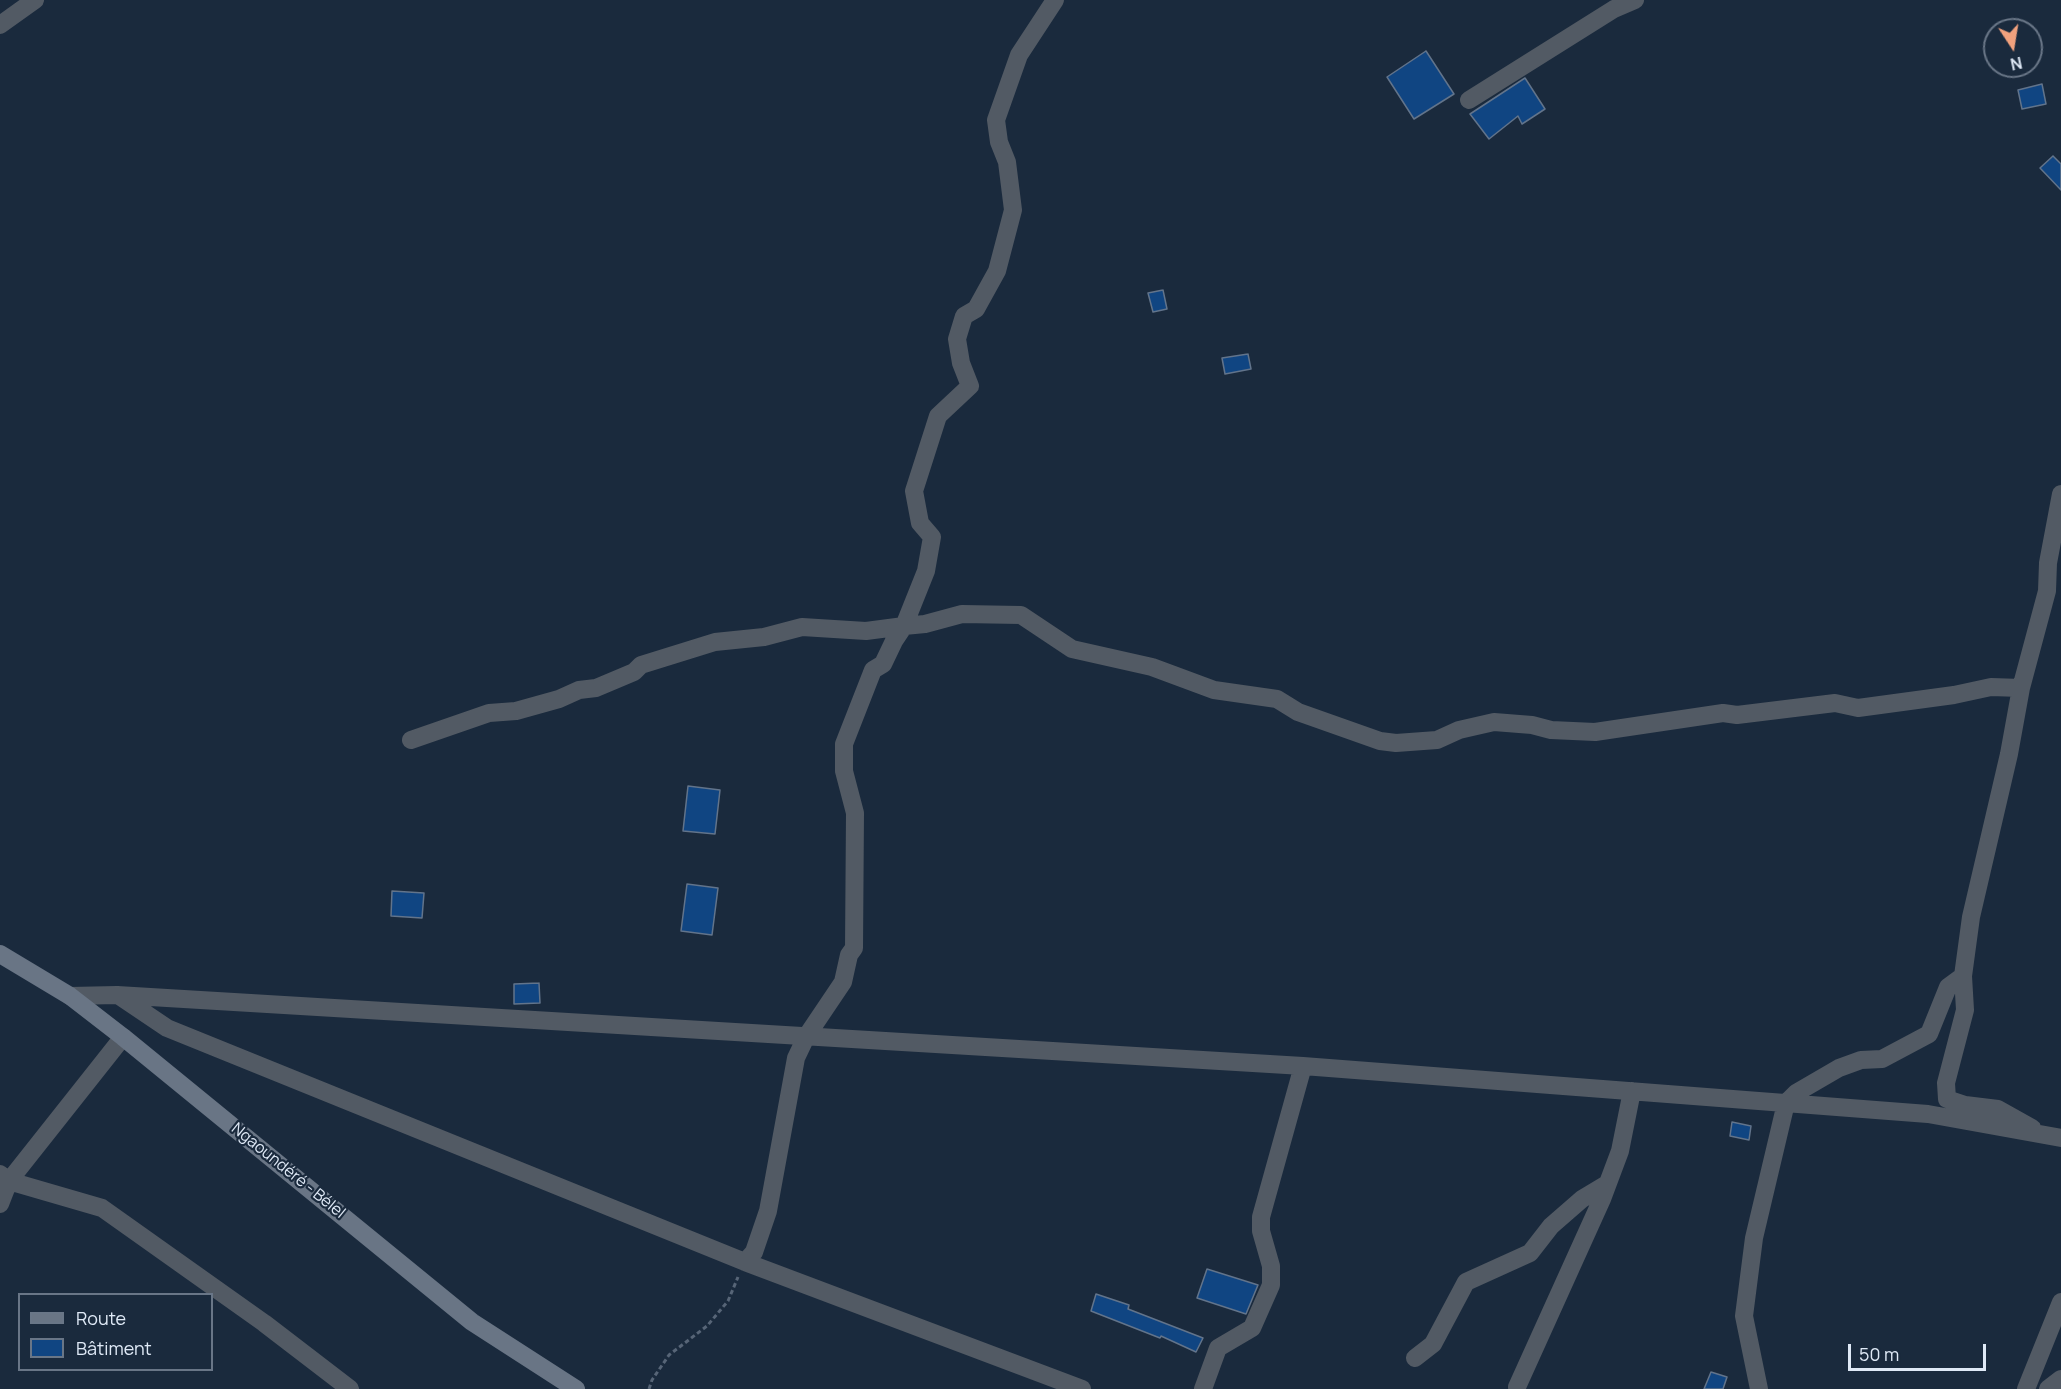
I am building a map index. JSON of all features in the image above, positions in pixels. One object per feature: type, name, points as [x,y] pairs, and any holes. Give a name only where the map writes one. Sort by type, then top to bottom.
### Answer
[{"type":"main road","name":"Ngaoundéré - Bélel","points":[[0,954],[70,996],[123,1037],[472,1322],[576,1389]]},
{"type":"street","points":[[0,25],[35,0]]},
{"type":"street","points":[[745,1262],[754,1252],[768,1211],[792,1072],[806,1037],[843,982],[849,955],[854,948],[855,813],[844,771],[844,744],[873,670],[883,664],[904,626],[926,571],[932,537],[920,524],[914,491],[938,416],[970,386],[961,363],[957,339],[964,316],[976,309],[997,271],[1013,210],[1007,162],[999,142],[996,120],[1019,55],[1055,0]]},
{"type":"street","points":[[1469,100],[1614,9],[1635,0]]},
{"type":"street","points":[[2052,1136],[1998,1109],[1965,1105],[1947,1099],[1946,1083],[1965,1010],[1963,976],[1971,917],[2009,754],[2021,688],[2054,585],[2048,563],[2061,494]]},
{"type":"street","points":[[411,740],[489,713],[516,711],[559,699],[579,690],[596,688],[634,672],[641,665],[715,642],[764,637],[802,627],[866,631],[937,622],[962,614],[1021,615],[1072,649],[1152,667],[1214,690],[1277,699],[1308,716],[1380,741],[1396,743],[1437,740],[1459,730],[1494,722],[1532,725],[1551,730],[1595,732],[1724,713],[1737,715],[1835,703],[1858,708],[1954,695],[1991,687],[2021,688]]},
{"type":"street","points":[[1759,1389],[1744,1316],[1754,1239],[1786,1103],[1796,1093],[1839,1068],[1861,1060],[1889,1056],[1929,1034],[1948,987],[1963,976]]},
{"type":"street","points":[[117,994],[167,1028],[745,1262],[1082,1389]]},
{"type":"street","points":[[70,996],[117,994],[1303,1066],[1928,1114],[2052,1136]]},
{"type":"street","points":[[0,1204],[5,1178],[123,1037]]},
{"type":"street","points":[[1203,1389],[1218,1348],[1252,1328],[1271,1285],[1270,1266],[1261,1231],[1261,1217],[1303,1066]]},
{"type":"street","points":[[1517,1387],[1526,1371],[1620,1151],[1632,1091]]},
{"type":"street","points":[[5,1178],[102,1208],[264,1323],[350,1389]]},
{"type":"street","points":[[1415,1358],[1432,1344],[1466,1282],[1530,1253],[1551,1226],[1582,1199],[1607,1184]]},
{"type":"street","points":[[2026,1389],[2061,1302]]},
{"type":"street","points":[[2048,1389],[2061,1379]]},
{"type":"path","points":[[649,1389],[652,1380],[669,1355],[707,1326],[728,1301],[745,1262]]},
{"type":"building","points":[[1426,51],[1454,94],[1414,119],[1387,77]]},
{"type":"building","points":[[1525,78],[1545,109],[1522,124],[1518,116],[1489,139],[1470,114]]},
{"type":"building","points":[[2042,84],[2046,104],[2022,109],[2018,90]]},
{"type":"building","points":[[2053,156],[2061,164],[2061,190],[2040,168]]},
{"type":"building","points":[[1163,290],[1167,309],[1153,312],[1148,293]]},
{"type":"building","points":[[1248,354],[1251,369],[1225,374],[1222,358]]},
{"type":"building","points":[[688,786],[720,790],[715,834],[683,831]]},
{"type":"building","points":[[687,884],[718,888],[712,935],[681,931]]},
{"type":"building","points":[[392,891],[424,893],[422,918],[391,916]]},
{"type":"building","points":[[539,983],[540,1003],[514,1004],[514,984]]},
{"type":"building","points":[[1732,1122],[1751,1126],[1749,1140],[1730,1136]]},
{"type":"building","points":[[1207,1269],[1258,1285],[1246,1314],[1197,1298]]},
{"type":"building","points":[[1096,1294],[1129,1305],[1128,1309],[1203,1338],[1196,1352],[1161,1336],[1160,1338],[1091,1311]]},
{"type":"building","points":[[1711,1372],[1727,1377],[1723,1389],[1704,1389]]}]
